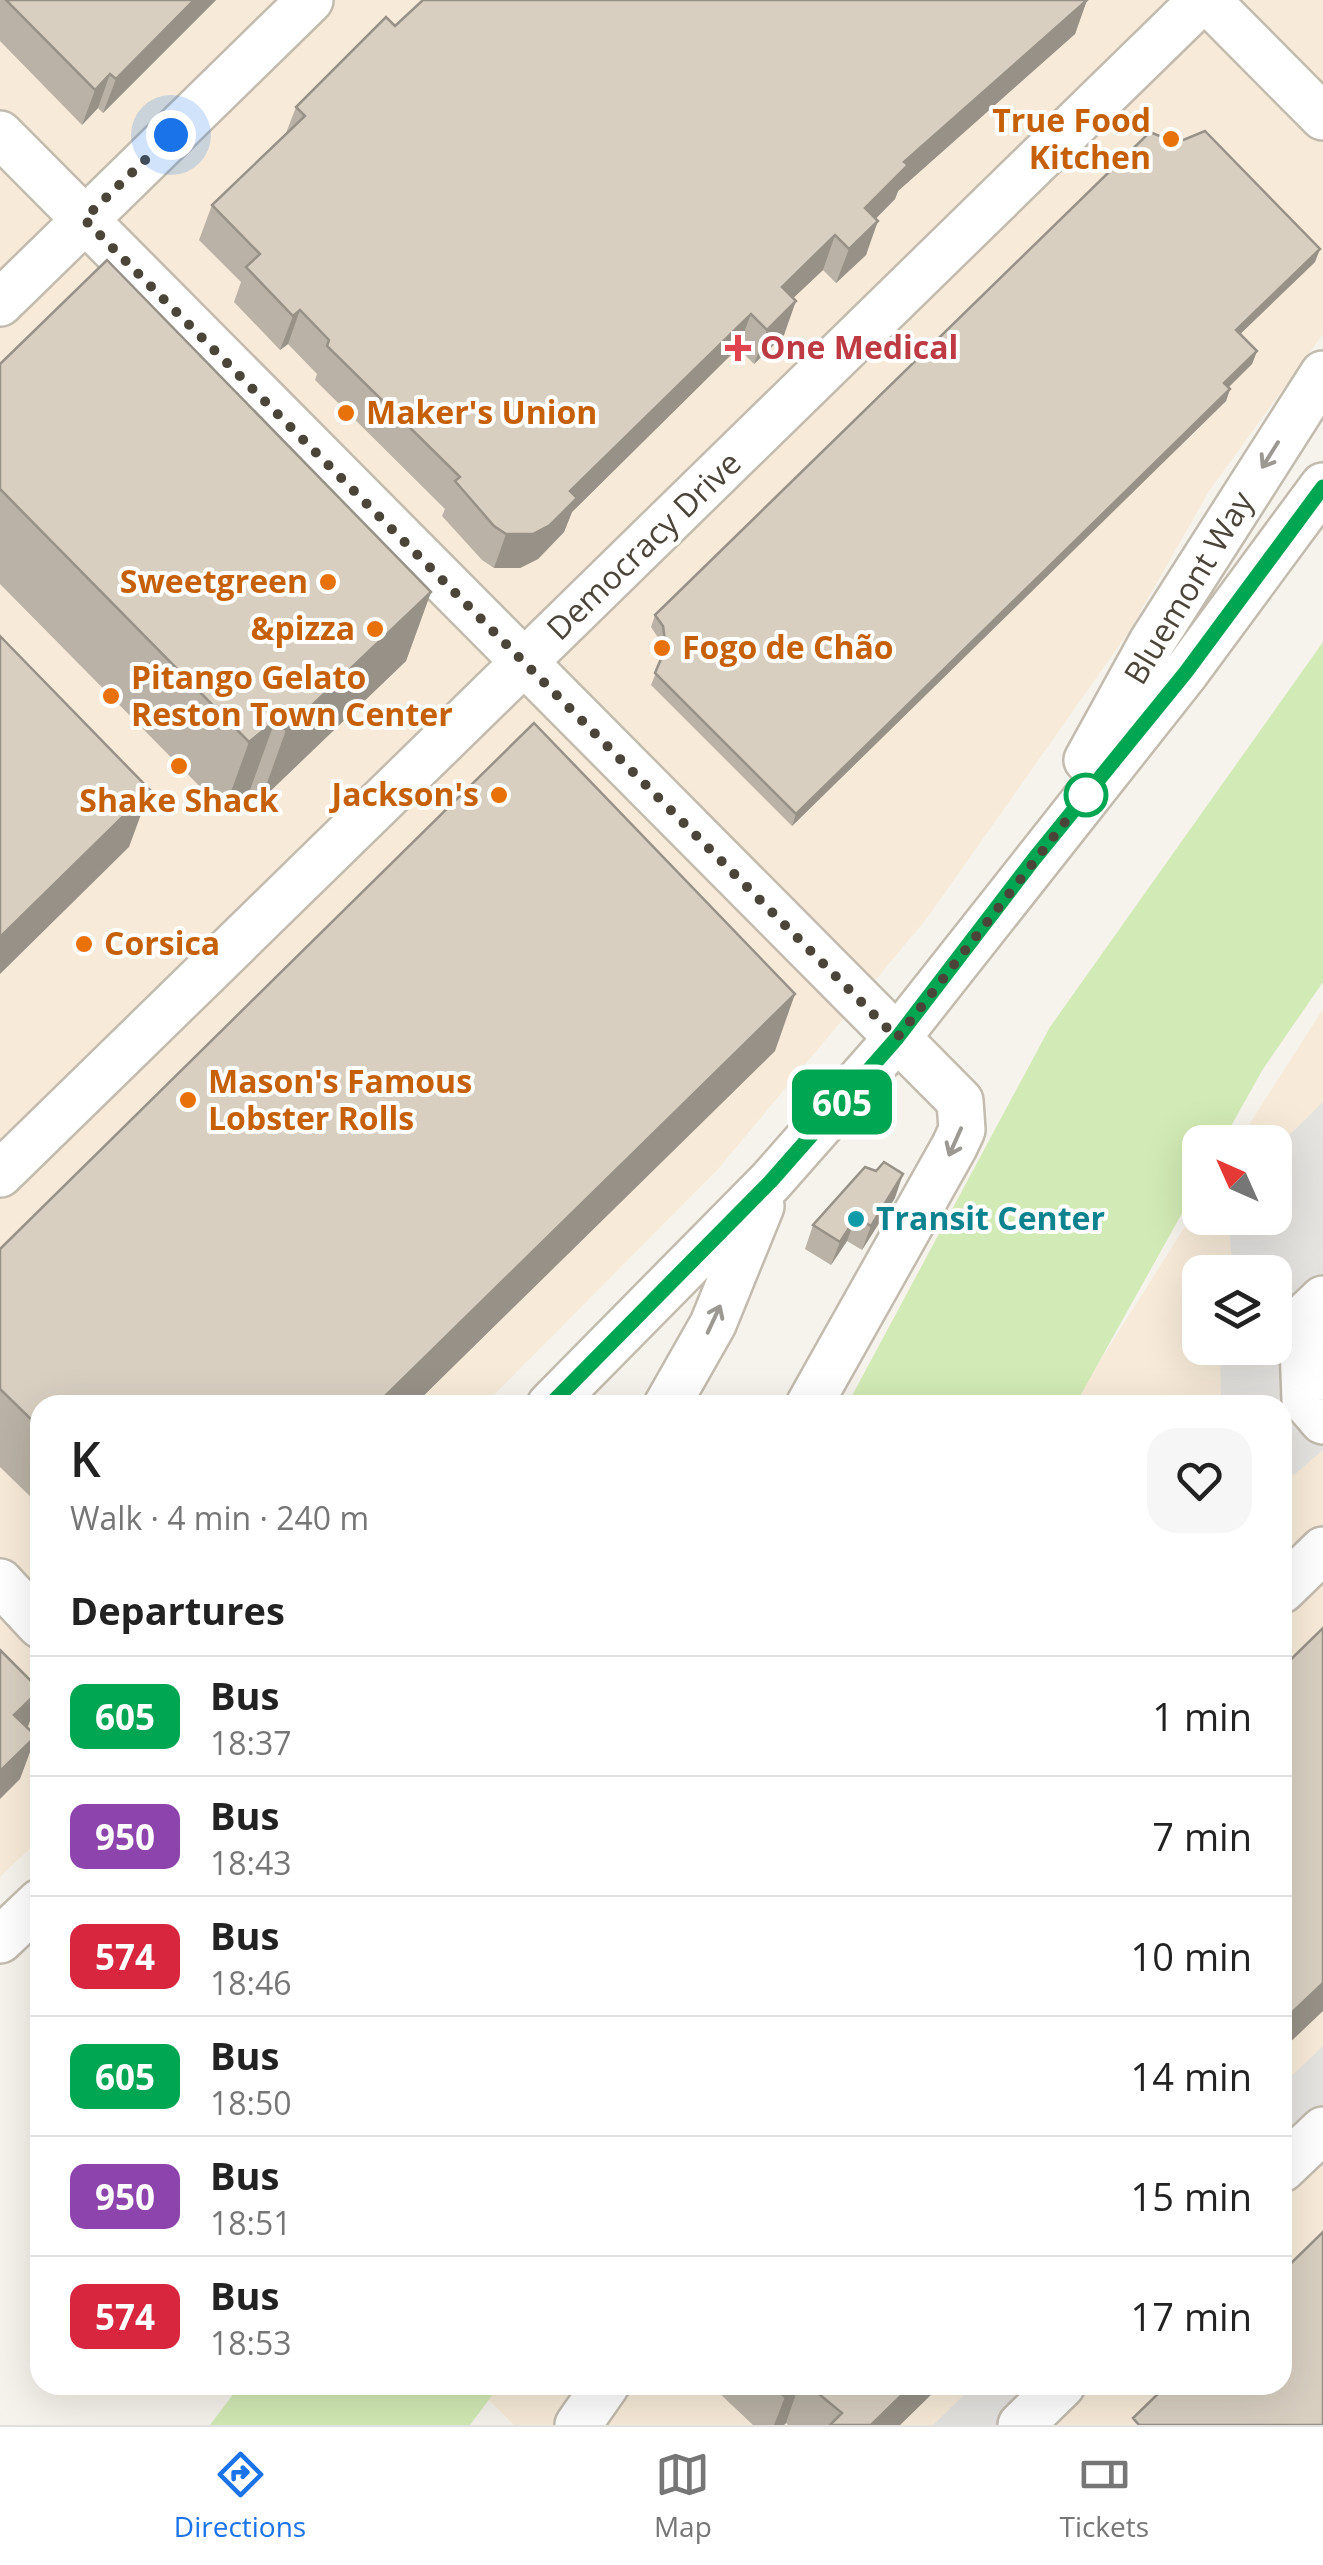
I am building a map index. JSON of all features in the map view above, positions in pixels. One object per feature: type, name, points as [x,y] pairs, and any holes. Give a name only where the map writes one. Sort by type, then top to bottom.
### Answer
[{"type":"street","points":[[0,303],[310,0]]},
{"type":"street","points":[[1204,0],[1323,117]]},
{"type":"street","name":"Democracy Drive","points":[[0,1174],[1204,0]]},
{"type":"street","points":[[0,134],[960,1101],[962,1130],[815,1395]]},
{"type":"street","name":"Bluemont Way","points":[[1034,859],[1152,642],[1323,374]]},
{"type":"street","name":"Bluemont Way","points":[[560,1395],[771,1181],[897,1038],[1034,859],[1186,672],[1323,486]]},
{"type":"street","points":[[674,1395],[713,1324],[771,1181]]},
{"type":"street","points":[[1323,1299],[1302,1319],[1304,1400],[1323,1422]]},
{"type":"street","points":[[1292,1580],[1323,1550]]},
{"type":"street","points":[[0,1582],[30,1614]]},
{"type":"street","points":[[0,1940],[30,1912]]},
{"type":"street","points":[[1292,2159],[1323,2130]]},
{"type":"street","points":[[578,2425],[599,2395]]},
{"type":"street","points":[[1021,2425],[1052,2395]]},
{"type":"shaded area","points":[[0,0],[1323,0],[1323,334],[1209,491],[1130,630],[927,918],[718,1169],[494,1395],[30,1395],[30,1848],[0,1877]]},
{"type":"shaded area","points":[[1323,1009],[1323,2425],[514,2425],[484,2395],[1292,2395],[1292,1395],[1078,1395],[1182,1231],[1182,1235],[1292,1235],[1292,1125],[1249,1125]]},
{"type":"shaded area","points":[[1323,1102],[1323,1450],[1294,1475],[1292,1395],[1221,1395],[1220,1365],[1292,1365],[1292,1255],[1231,1255],[1230,1235],[1292,1235],[1292,1132]]},
{"type":"shaded area","points":[[1323,2046],[1323,2157],[1292,2188],[1292,2075]]},
{"type":"shaded area","points":[[964,2395],[1082,2395],[1051,2425],[933,2425]]},
{"type":"green space","points":[[1323,642],[1323,982],[1263,1069],[1232,1125],[1182,1125],[1182,1213],[1081,1395],[852,1395],[1050,1027]]},
{"type":"green space","points":[[232,2395],[492,2395],[470,2425],[210,2425]]},
{"type":"building","points":[[6,0],[194,0],[116,79],[110,74],[95,90]]},
{"type":"building","points":[[423,0],[1087,0],[904,162],[908,165],[865,208],[878,221],[849,249],[835,235],[782,287],[796,301],[767,330],[751,314],[570,491],[577,498],[550,525],[533,534],[506,534],[494,526],[455,481],[460,477],[327,346],[329,340],[300,310],[293,316],[246,267],[260,254],[212,205],[305,116],[296,107],[386,17],[395,26]]},
{"type":"building","points":[[1205,131],[1320,249],[1236,330],[1257,351],[1224,383],[1230,389],[796,814],[655,673],[666,647],[663,626],[655,615],[1150,132],[1176,143]]},
{"type":"building","points":[[107,260],[431,592],[286,730],[275,721],[249,742],[0,489],[0,364]]},
{"type":"building","points":[[0,636],[150,790],[0,937]]},
{"type":"building","points":[[534,723],[795,994],[386,1395],[30,1395],[30,1418],[0,1389],[0,1249]]},
{"type":"building","points":[[884,1162],[903,1174],[871,1226],[856,1217],[840,1242],[813,1225],[865,1167],[876,1171]]},
{"type":"building","points":[[1323,1628],[1323,1983],[1292,2012],[1292,1658]]},
{"type":"building","points":[[0,1650],[30,1680],[30,1700],[14,1715],[30,1730],[30,1742],[0,1771]]},
{"type":"building","points":[[1323,2232],[1323,2425],[1139,2425],[1133,2418],[1157,2395],[1292,2395],[1292,2262]]},
{"type":"building","points":[[820,2395],[902,2395],[871,2425],[830,2425],[842,2413]]},
{"type":"bus line","name":"605","points":[[560,1395],[771,1181],[897,1038],[1034,859],[1186,672],[1323,487]]},
{"type":"place","name":"True Food Kitchen","points":[[1171,139]]},
{"type":"place","name":"One Medical","points":[[738,348]]},
{"type":"place","name":"Maker's Union","points":[[346,413]]},
{"type":"place","name":"Sweetgreen","points":[[328,582]]},
{"type":"place","name":"&pizza","points":[[375,629]]},
{"type":"place","name":"Fogo de Chão","points":[[662,648]]},
{"type":"place","name":"Pitango Gelato Reston Town Center","points":[[111,696]]},
{"type":"place","name":"Shake Shack","points":[[179,766]]},
{"type":"place","name":"Jackson's","points":[[499,795]]},
{"type":"place","name":"Corsica","points":[[84,944]]},
{"type":"place","name":"Mason's Famous Lobster Rolls","points":[[188,1100]]},
{"type":"place","name":"Transit Center","points":[[856,1219]]},
{"type":"route","points":[[171,135],[84,219],[897,1038],[1086,795]]}]
